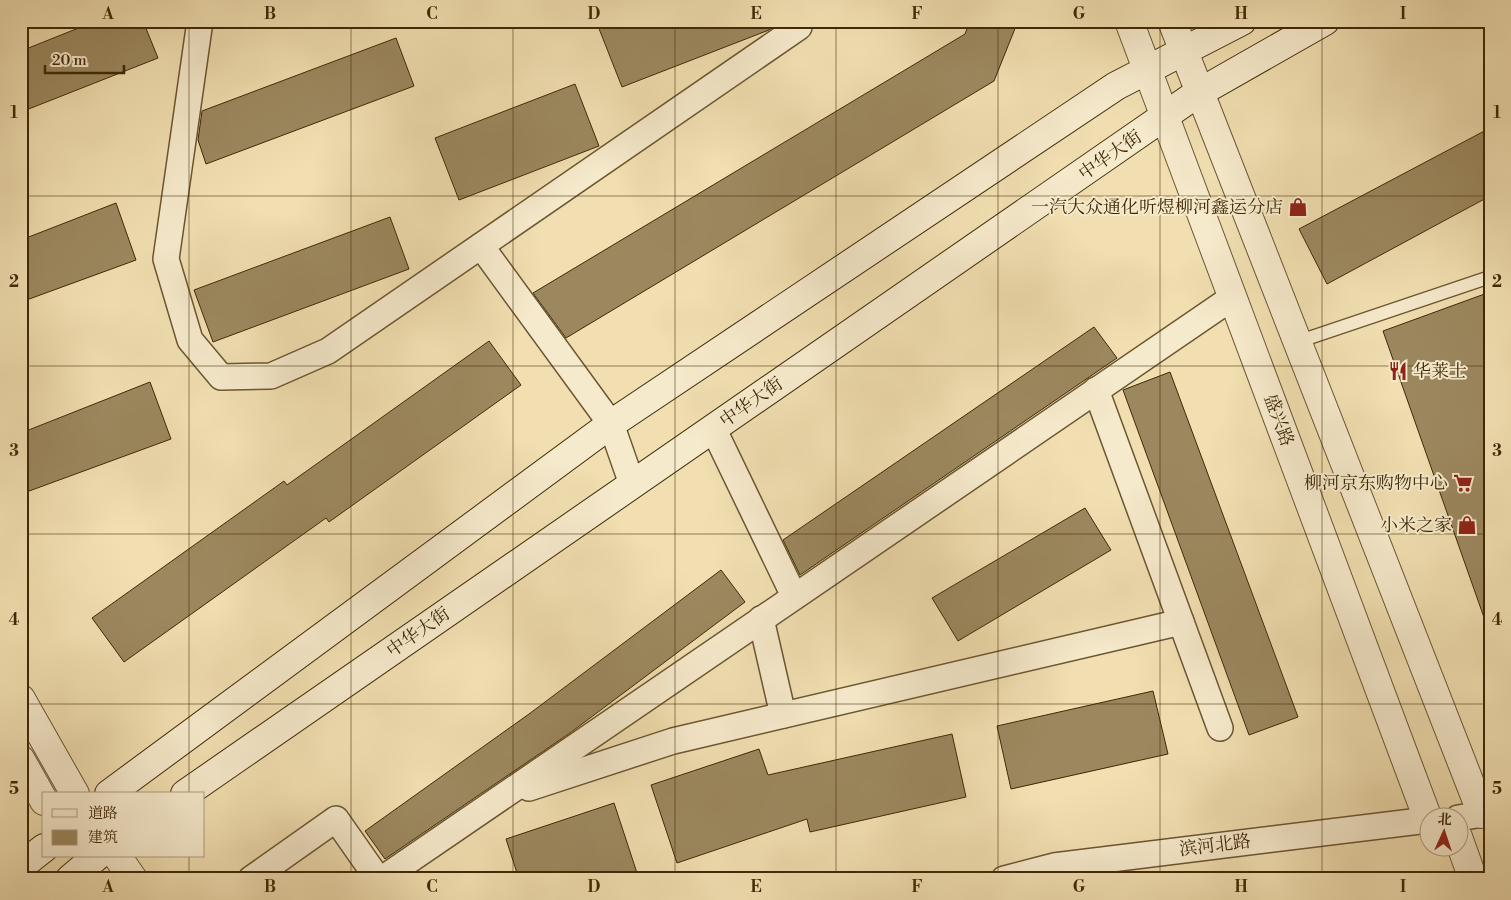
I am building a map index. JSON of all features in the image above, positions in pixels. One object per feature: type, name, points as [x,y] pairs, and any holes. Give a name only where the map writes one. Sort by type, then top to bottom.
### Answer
[{"type":"main road","name":"盛兴路","points":[[1129,21],[1424,808]]},
{"type":"main road","points":[[1172,21],[1297,342],[1477,815]]},
{"type":"main road","points":[[112,792],[611,424],[1108,92],[1242,21]]},
{"type":"main road","name":"中华大街","points":[[188,792],[1165,116],[1200,93],[1325,21]]},
{"type":"main road","points":[[21,699],[74,792]]},
{"type":"main road","points":[[21,760],[42,797]]},
{"type":"main road","points":[[21,866],[42,850]]},
{"type":"main road","points":[[118,858],[133,879]]},
{"type":"main road","points":[[1466,858],[1473,879]]},
{"type":"street","points":[[200,21],[166,259],[190,340],[221,376],[271,376],[328,352],[799,26],[797,21]]},
{"type":"street","points":[[481,246],[611,424],[632,484]]},
{"type":"street","points":[[382,879],[1233,296]]},
{"type":"street","points":[[1096,390],[1220,728]]},
{"type":"street","points":[[713,428],[794,596]]},
{"type":"street","points":[[761,619],[783,715]]},
{"type":"street","points":[[503,796],[673,741],[1181,622]]},
{"type":"street","points":[[251,879],[336,819],[378,879]]},
{"type":"street","name":"滨河北路","points":[[1004,879],[1054,866],[1418,821]]},
{"type":"lane","points":[[1297,342],[1490,277]]},
{"type":"building","points":[[96,21],[143,21],[158,58],[21,112],[21,51]]},
{"type":"building","points":[[596,21],[782,21],[769,30],[622,87]]},
{"type":"building","points":[[970,21],[1018,21],[994,81],[566,338],[533,293],[965,34]]},
{"type":"building","points":[[396,38],[414,86],[206,164],[198,140],[202,111]]},
{"type":"building","points":[[575,84],[599,146],[459,200],[435,138]]},
{"type":"building","points":[[1490,128],[1490,196],[1327,284],[1299,229]]},
{"type":"building","points":[[116,203],[136,260],[21,302],[21,240]]},
{"type":"building","points":[[390,217],[409,269],[213,342],[194,290]]},
{"type":"building","name":"柳河京东购物中心","points":[[1490,292],[1490,625],[1487,626],[1383,331]]},
{"type":"building","points":[[1094,327],[1117,358],[800,575],[783,540]]},
{"type":"building","points":[[489,341],[521,385],[329,522],[326,518],[124,662],[92,618],[284,481],[287,485]]},
{"type":"building","points":[[1170,372],[1298,717],[1249,735],[1123,390]]},
{"type":"building","points":[[150,382],[171,439],[21,494],[21,433]]},
{"type":"building","points":[[1085,508],[1111,550],[958,641],[932,598]]},
{"type":"building","points":[[721,570],[745,602],[570,733],[385,859],[365,831],[529,714]]},
{"type":"building","points":[[1153,691],[1168,754],[1011,789],[997,726]]},
{"type":"building","points":[[952,734],[966,797],[810,832],[807,819],[677,863],[651,785],[759,749],[768,775]]},
{"type":"building","points":[[614,803],[639,879],[519,879],[506,839]]},
{"type":"place","name":"一汽大众通化听煜柳河鑫运分店","points":[[1298,207]]},
{"type":"place","name":"华莱士","points":[[1398,371]]},
{"type":"place","name":"柳河京东购物中心","points":[[1463,483]]},
{"type":"place","name":"小米之家","points":[[1467,525]]}]
